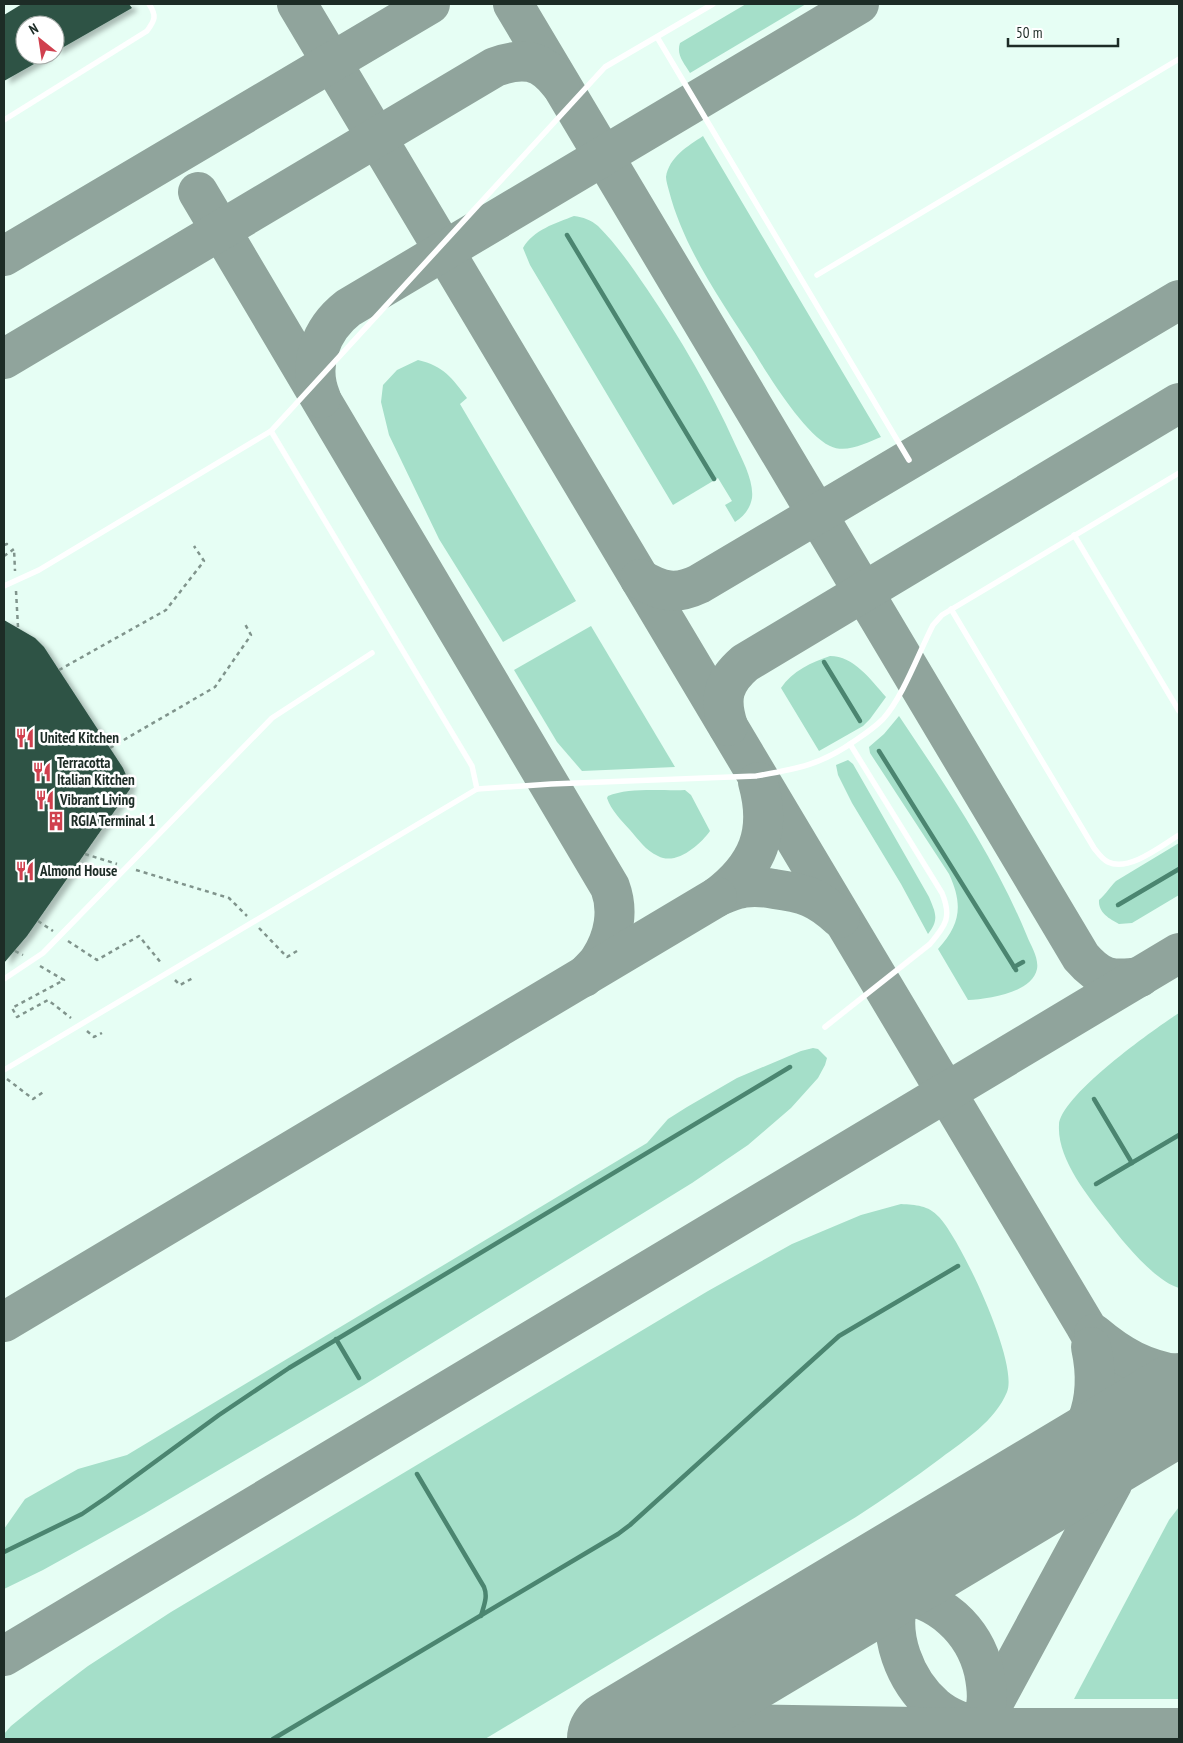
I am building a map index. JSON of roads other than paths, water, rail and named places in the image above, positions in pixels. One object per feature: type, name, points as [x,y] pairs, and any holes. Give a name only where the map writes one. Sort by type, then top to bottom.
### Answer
[{"type":"lane","points":[[4,120],[147,31],[154,21],[154,11],[149,4]]},
{"type":"lane","points":[[4,586],[39,570],[271,431],[605,67],[713,4]]},
{"type":"lane","points":[[657,37],[909,460]]},
{"type":"lane","points":[[817,275],[1179,59]]},
{"type":"lane","points":[[271,431],[472,766],[477,789]]},
{"type":"lane","points":[[4,1070],[477,789],[550,784],[756,776],[783,772],[823,760],[850,744],[883,718],[895,701],[933,625],[942,615],[1179,473]]},
{"type":"lane","points":[[1074,535],[1179,711]]},
{"type":"lane","points":[[951,609],[1101,857],[1107,862],[1129,864],[1179,835]]},
{"type":"lane","points":[[4,979],[42,953],[272,718],[372,653]]},
{"type":"lane","points":[[826,1027],[930,944],[944,928],[948,916],[947,906],[942,893],[850,744]]},
{"type":"waterway","points":[[567,235],[714,479]]},
{"type":"waterway","points":[[824,662],[860,721]]},
{"type":"waterway","points":[[879,751],[1016,970]]},
{"type":"waterway","points":[[1118,905],[1179,869]]},
{"type":"waterway","points":[[1014,967],[1023,962]]},
{"type":"waterway","points":[[4,1552],[82,1514],[219,1415],[289,1368],[790,1067]]},
{"type":"waterway","points":[[1094,1099],[1132,1163]]},
{"type":"waterway","points":[[1096,1184],[1179,1135]]},
{"type":"waterway","points":[[273,1739],[618,1534],[839,1336],[958,1266]]},
{"type":"waterway","points":[[336,1339],[359,1378]]},
{"type":"waterway","points":[[417,1474],[484,1587],[486,1598],[481,1616]]},
{"type":"place","name":"United Kitchen","points":[[25,738]]},
{"type":"place","name":"Terracotta Italian Kitchen","points":[[42,772]]},
{"type":"place","name":"Vibrant Living","points":[[45,800]]},
{"type":"place","name":"RGIA Terminal 1","points":[[56,821]]},
{"type":"place","name":"Almond House","points":[[25,871]]}]
